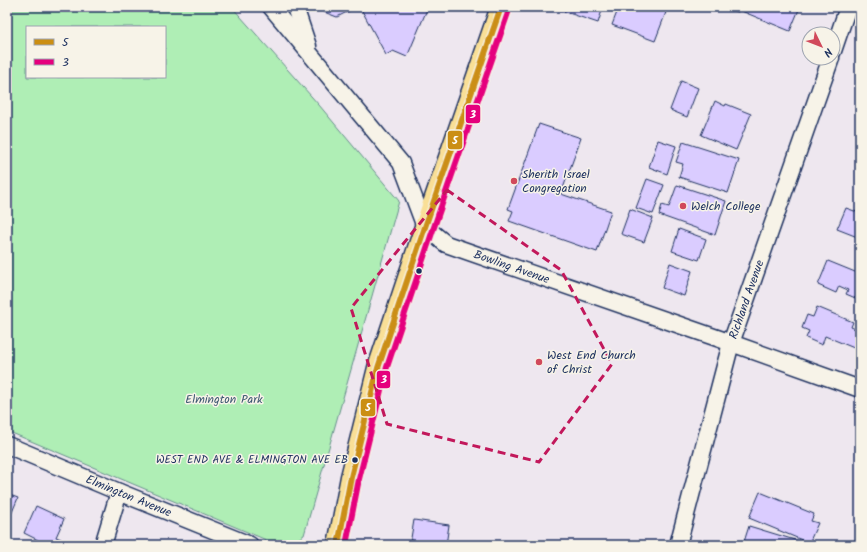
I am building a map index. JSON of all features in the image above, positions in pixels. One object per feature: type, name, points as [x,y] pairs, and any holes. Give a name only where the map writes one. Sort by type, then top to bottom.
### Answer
[{"type":"main road","points":[[338,545],[378,368],[501,7]]},
{"type":"street","points":[[271,7],[401,163],[425,227]]},
{"type":"street","points":[[295,7],[311,55]]},
{"type":"street","points":[[841,28],[848,7]]},
{"type":"street","name":"Richland Avenue","points":[[678,545],[731,343],[828,66]]},
{"type":"street","name":"Bowling Avenue","points":[[425,227],[446,244],[860,389]]},
{"type":"street","name":"Elmington Avenue","points":[[7,445],[250,545]]},
{"type":"street","points":[[103,545],[119,492]]},
{"type":"highlighted area","points":[[447,190],[561,270],[612,364],[539,462],[387,424],[351,308]]},
{"type":"green space","name":"Elmington Park","points":[[7,7],[232,7],[319,105],[399,201],[304,535],[291,544],[271,542],[7,431]]},
{"type":"building","points":[[326,7],[357,7],[337,17],[324,12]]},
{"type":"building","points":[[360,7],[428,7],[407,57],[393,51],[386,55]]},
{"type":"building","points":[[603,7],[598,23],[554,8]]},
{"type":"building","points":[[619,7],[668,7],[655,41],[612,25]]},
{"type":"building","points":[[726,7],[800,7],[790,31],[739,10],[738,12]]},
{"type":"building","points":[[681,81],[698,88],[687,117],[670,110]]},
{"type":"building","points":[[715,101],[725,106],[726,104],[751,114],[736,150],[701,135]]},
{"type":"building","points":[[539,124],[581,138],[561,194],[611,211],[597,252],[509,221],[513,211],[508,209]]},
{"type":"building","points":[[658,140],[676,146],[667,174],[649,167]]},
{"type":"building","points":[[683,142],[739,160],[728,193],[679,177],[683,164],[676,162]]},
{"type":"building","points":[[647,179],[664,185],[653,214],[636,208]]},
{"type":"building","points":[[677,185],[726,201],[715,235],[659,215],[662,205],[669,207]]},
{"type":"building","points":[[846,208],[860,213],[860,238],[837,229]]},
{"type":"building","points":[[630,209],[653,218],[644,242],[621,234]]},
{"type":"building","points":[[679,229],[706,239],[699,260],[672,251]]},
{"type":"building","points":[[828,261],[860,274],[860,300],[846,294],[848,290],[839,286],[836,293],[818,285]]},
{"type":"building","points":[[670,263],[692,271],[684,296],[662,288]]},
{"type":"building","points":[[817,307],[853,322],[851,327],[860,331],[860,335],[854,348],[825,336],[822,345],[806,338],[809,331],[802,328],[807,315],[813,317]]},
{"type":"building","points":[[760,492],[814,514],[811,521],[818,523],[809,543],[749,518]]},
{"type":"building","points":[[7,494],[18,498],[7,524]]},
{"type":"building","points":[[36,506],[64,519],[56,537],[61,539],[58,545],[36,545],[38,540],[24,533]]},
{"type":"building","points":[[414,520],[449,525],[446,545],[410,544]]},
{"type":"building","points":[[749,526],[798,541],[797,545],[743,545]]},
{"type":"transit line","name":"5","points":[[338,545],[351,477],[378,368],[501,7]]},
{"type":"transit line","name":"3","points":[[346,545],[359,479],[386,370],[509,10]]},
{"type":"place","name":"Sherith Israel Congregation","points":[[514,181]]},
{"type":"place","name":"Welch College","points":[[683,206]]},
{"type":"place","name":"West End Church of Christ","points":[[539,362]]},
{"type":"place","name":"WEST END AVE & ELMINGTON AVE EB","points":[[355,460]]}]
